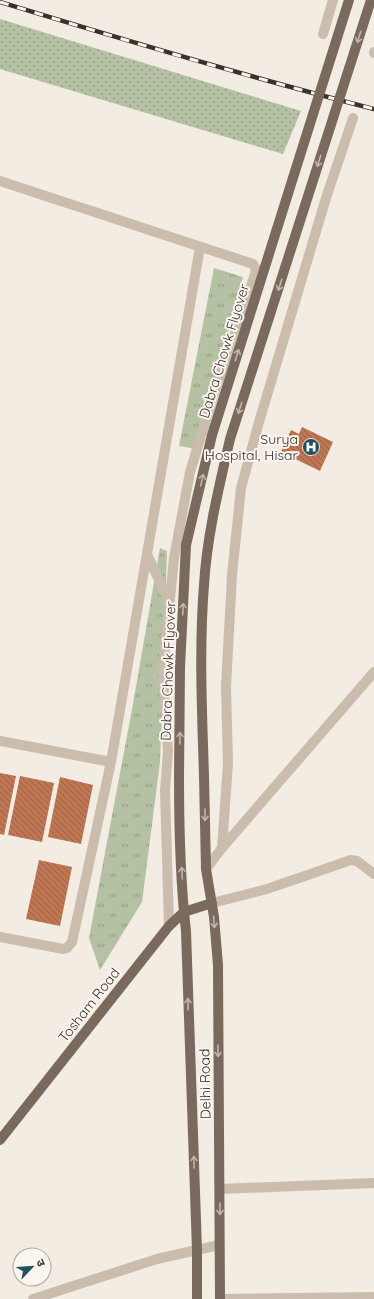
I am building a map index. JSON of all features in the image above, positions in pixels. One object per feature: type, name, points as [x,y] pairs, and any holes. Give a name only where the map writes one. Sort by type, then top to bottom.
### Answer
[{"type":"main road","name":"Dabra Chowk Flyover","points":[[184,912],[179,814],[179,778],[180,667],[186,545],[212,435],[349,0]]},
{"type":"main road","points":[[206,869],[201,669],[204,584],[211,524],[218,487],[230,439],[371,0]]},
{"type":"main road","name":"Delhi Road","points":[[206,869],[212,903],[218,965],[220,1299]]},
{"type":"main road","name":"Tosham Road","points":[[0,1140],[169,926],[184,912],[212,903]]},
{"type":"main road","name":"Delhi Road","points":[[184,912],[186,931],[197,1250],[197,1299]]},
{"type":"street","points":[[323,34],[333,0]]},
{"type":"street","points":[[222,848],[228,763],[226,687],[232,575],[241,488],[261,414],[326,198],[353,118]]},
{"type":"street","points":[[0,181],[253,264],[256,271],[212,400],[190,472],[174,558],[163,669],[168,751],[164,791],[169,926]]},
{"type":"street","points":[[0,937],[63,949],[67,948],[72,942],[111,762],[200,247]]},
{"type":"street","points":[[147,554],[170,604]]},
{"type":"street","points":[[206,869],[222,848],[374,672]]},
{"type":"street","points":[[0,741],[111,762]]},
{"type":"street","points":[[212,903],[267,889],[351,860],[357,861],[374,874]]},
{"type":"street","points":[[220,1189],[374,1183]]},
{"type":"street","points":[[33,1299],[157,1259],[219,1245]]},
{"type":"street","points":[[220,1299],[374,1297]]},
{"type":"green space","points":[[0,19],[301,111],[283,154],[0,69]]},
{"type":"green space","points":[[214,268],[243,277],[195,449],[179,446]]},
{"type":"green space","points":[[160,548],[167,551],[160,762],[142,902],[100,970],[89,938],[133,704]]},
{"type":"building","points":[[302,427],[333,442],[320,471],[281,452],[291,430],[299,434]]},
{"type":"building","points":[[0,773],[16,776],[4,835],[0,834]]},
{"type":"building","points":[[20,776],[54,783],[42,842],[8,835]]},
{"type":"building","points":[[60,777],[93,785],[81,844],[48,837]]},
{"type":"building","points":[[39,860],[72,867],[60,926],[26,919]]},
{"type":"railway","points":[[0,2],[186,58],[374,109]]},
{"type":"place","name":"Surya Hospital, Hisar","points":[[311,447]]}]
